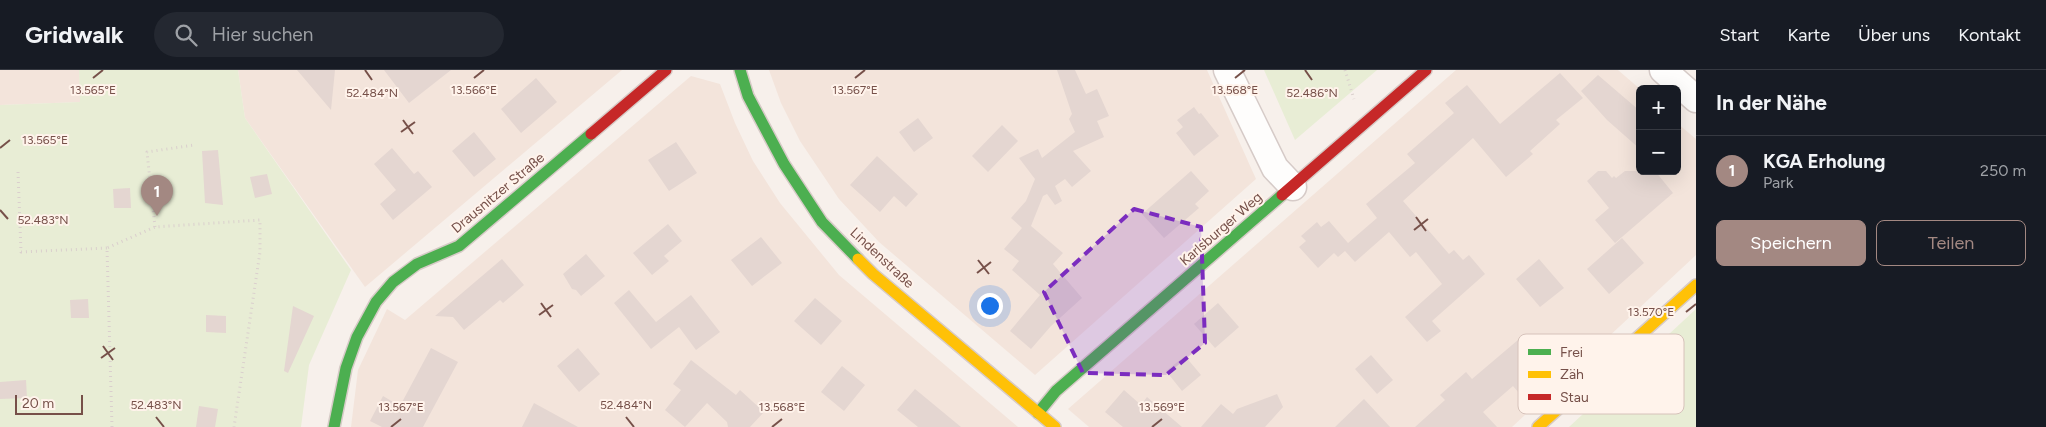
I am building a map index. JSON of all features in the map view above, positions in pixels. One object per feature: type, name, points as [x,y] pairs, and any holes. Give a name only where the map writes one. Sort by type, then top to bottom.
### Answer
[{"type":"street","name":"Drausnitzer Straße","points":[[334,427],[346,368],[357,337],[376,302],[393,282],[417,264],[459,246],[666,70]]},
{"type":"street","name":"Lindenstraße","points":[[740,70],[748,96],[784,164],[822,222],[873,274],[1055,427]]},
{"type":"street","points":[[1227,70],[1275,168],[1293,187]]},
{"type":"street","name":"Karlsburger Weg","points":[[1038,413],[1056,391],[1426,70]]},
{"type":"street","points":[[1663,70],[1696,99]]},
{"type":"street","points":[[1641,334],[1696,285]]},
{"type":"street","points":[[1538,427],[1552,414]]},
{"type":"path","points":[[155,227],[146,152],[194,145]]},
{"type":"path","points":[[18,172],[21,252],[107,248],[155,227],[260,220],[260,252],[234,427]]},
{"type":"path","points":[[107,248],[112,427]]},
{"type":"highlighted area","points":[[1134,209],[1201,227],[1205,343],[1166,375],[1083,373],[1044,292]]},
{"type":"shaded area","points":[[0,70],[79,70],[81,102],[0,105]]},
{"type":"shaded area","points":[[238,70],[622,70],[365,287],[245,118]]},
{"type":"shaded area","points":[[769,70],[1207,70],[1256,179],[1035,375],[879,242],[839,199],[800,141],[781,103]]},
{"type":"shaded area","points":[[1456,70],[1618,70],[1636,86],[1636,175],[1681,175],[1681,126],[1696,139],[1696,255],[1611,334],[1518,334],[1518,414],[1526,414],[1512,427],[1089,427],[1068,409]]},
{"type":"shaded area","points":[[691,76],[720,84],[735,123],[753,161],[780,203],[839,275],[1018,427],[351,427],[358,370],[387,309],[405,320]]},
{"type":"green space","points":[[79,70],[238,70],[245,118],[351,270],[309,365],[301,427],[0,427],[0,105],[80,102]]},
{"type":"green space","points":[[1264,70],[1377,70],[1295,140]]},
{"type":"green space","points":[[1696,309],[1696,427],[1569,427],[1583,414],[1684,414],[1684,334],[1669,334]]},
{"type":"building","points":[[297,70],[335,70],[331,110]]},
{"type":"building","points":[[384,70],[451,70],[409,103]]},
{"type":"building","points":[[1057,70],[1075,70],[1086,94],[1097,89],[1109,116],[1097,121],[1104,137],[1073,151],[1091,171],[1072,187],[1065,179],[1055,186],[1062,201],[1055,205],[1047,194],[1043,196],[1031,226],[1063,253],[1053,264],[1082,298],[1051,326],[1031,349],[1010,331],[1040,295],[1012,270],[1019,261],[1004,249],[1022,228],[1011,218],[1026,201],[1035,179],[1019,158],[1038,149],[1042,158],[1075,132],[1069,119],[1072,114]]},
{"type":"building","points":[[1560,73],[1583,98],[1556,120],[1560,124],[1530,151],[1533,154],[1506,177],[1473,138],[1403,201],[1449,254],[1454,250],[1463,260],[1469,255],[1485,274],[1432,321],[1441,331],[1427,342],[1405,317],[1442,284],[1416,252],[1410,257],[1389,232],[1355,262],[1345,251],[1338,257],[1334,253],[1318,268],[1299,247],[1306,241],[1301,236],[1317,222],[1321,227],[1329,221],[1348,243],[1377,218],[1366,204],[1415,163],[1407,154],[1454,113],[1445,103],[1467,85],[1500,124]]},
{"type":"building","points":[[1598,75],[1636,108],[1636,145],[1607,120],[1581,91]]},
{"type":"building","points":[[536,78],[557,102],[521,133],[501,109]]},
{"type":"building","points":[[1194,107],[1219,136],[1194,156],[1176,133],[1183,127],[1177,120]]},
{"type":"building","points":[[918,118],[933,138],[914,152],[899,132]]},
{"type":"building","points":[[1002,125],[1018,141],[988,172],[972,156]]},
{"type":"building","points":[[474,132],[496,159],[474,177],[452,151]]},
{"type":"building","points":[[676,142],[697,173],[669,191],[648,160]]},
{"type":"building","points":[[392,148],[414,174],[418,171],[432,187],[393,220],[380,204],[396,190],[374,164]]},
{"type":"building","points":[[218,150],[223,205],[205,203],[202,151]]},
{"type":"building","points":[[877,156],[918,194],[906,207],[894,196],[880,212],[850,185]]},
{"type":"building","points":[[1191,171],[1209,191],[1195,204],[1199,208],[1164,238],[1142,214]]},
{"type":"building","points":[[1598,171],[1606,171],[1612,178],[1614,176],[1616,178],[1625,171],[1636,171],[1636,175],[1658,175],[1673,193],[1615,243],[1595,220],[1609,208],[1587,181]]},
{"type":"building","points":[[267,174],[272,194],[255,198],[250,177]]},
{"type":"building","points":[[130,188],[131,208],[114,208],[113,189]]},
{"type":"building","points":[[668,224],[682,241],[664,256],[669,261],[652,275],[633,253]]},
{"type":"building","points":[[761,237],[782,263],[752,286],[731,260]]},
{"type":"building","points":[[1622,238],[1644,263],[1609,294],[1587,269]]},
{"type":"building","points":[[586,254],[605,276],[581,296],[576,290],[572,289],[563,274]]},
{"type":"building","points":[[502,259],[524,285],[503,303],[500,300],[464,330],[453,317],[435,316]]},
{"type":"building","points":[[1539,259],[1564,288],[1540,307],[1516,279]]},
{"type":"building","points":[[629,290],[656,322],[691,295],[720,332],[696,350],[679,327],[651,349],[614,303]]},
{"type":"building","points":[[815,298],[842,321],[821,345],[794,321]]},
{"type":"building","points":[[88,299],[89,318],[71,318],[70,300]]},
{"type":"building","points":[[1218,303],[1239,327],[1215,348],[1194,324]]},
{"type":"building","points":[[293,306],[314,316],[288,373],[284,371]]},
{"type":"building","points":[[206,315],[226,316],[226,333],[206,332]]},
{"type":"building","points":[[1518,340],[1518,392],[1513,386],[1483,412],[1497,427],[1415,427],[1445,400],[1440,395],[1466,372],[1472,379]]},
{"type":"building","points":[[431,348],[458,362],[423,427],[382,427],[370,421],[383,396],[400,406]]},
{"type":"building","points":[[578,348],[600,374],[579,392],[557,366]]},
{"type":"building","points":[[1371,355],[1393,380],[1377,394],[1355,369]]},
{"type":"building","points":[[1185,356],[1201,375],[1182,391],[1166,371]]},
{"type":"building","points":[[691,360],[736,395],[740,390],[764,412],[750,427],[728,427],[727,422],[707,403],[685,427],[665,410],[681,390],[673,384]]},
{"type":"building","points":[[842,366],[865,385],[844,411],[821,392]]},
{"type":"building","points":[[26,380],[27,398],[0,399],[0,382]]},
{"type":"building","points":[[915,389],[961,427],[918,427],[897,410]]},
{"type":"building","points":[[1124,390],[1141,405],[1147,397],[1182,427],[1123,427],[1105,412]]},
{"type":"building","points":[[1277,394],[1283,407],[1265,427],[1201,427],[1221,404],[1233,414],[1237,409]]},
{"type":"building","points":[[1364,399],[1390,427],[1335,427]]},
{"type":"building","points":[[534,403],[578,427],[522,427]]},
{"type":"building","points":[[199,406],[218,409],[215,427],[196,427]]},
{"type":"traffic: fast","points":[[740,70],[748,96],[784,164],[822,222],[858,259]]},
{"type":"traffic: fast","points":[[334,427],[346,368],[357,337],[376,302],[393,282],[417,264],[459,246],[591,134]]},
{"type":"traffic: fast","points":[[1038,413],[1056,391],[1282,195]]},
{"type":"traffic: slow","points":[[858,259],[873,274],[1055,427]]},
{"type":"traffic: slow","points":[[1641,334],[1696,285]]},
{"type":"traffic: slow","points":[[1538,427],[1552,414]]},
{"type":"traffic: jam","points":[[591,134],[666,70]]},
{"type":"traffic: jam","points":[[1282,195],[1426,70]]},
{"type":"place","name":"KGA Erholung","points":[[157,216]]}]
